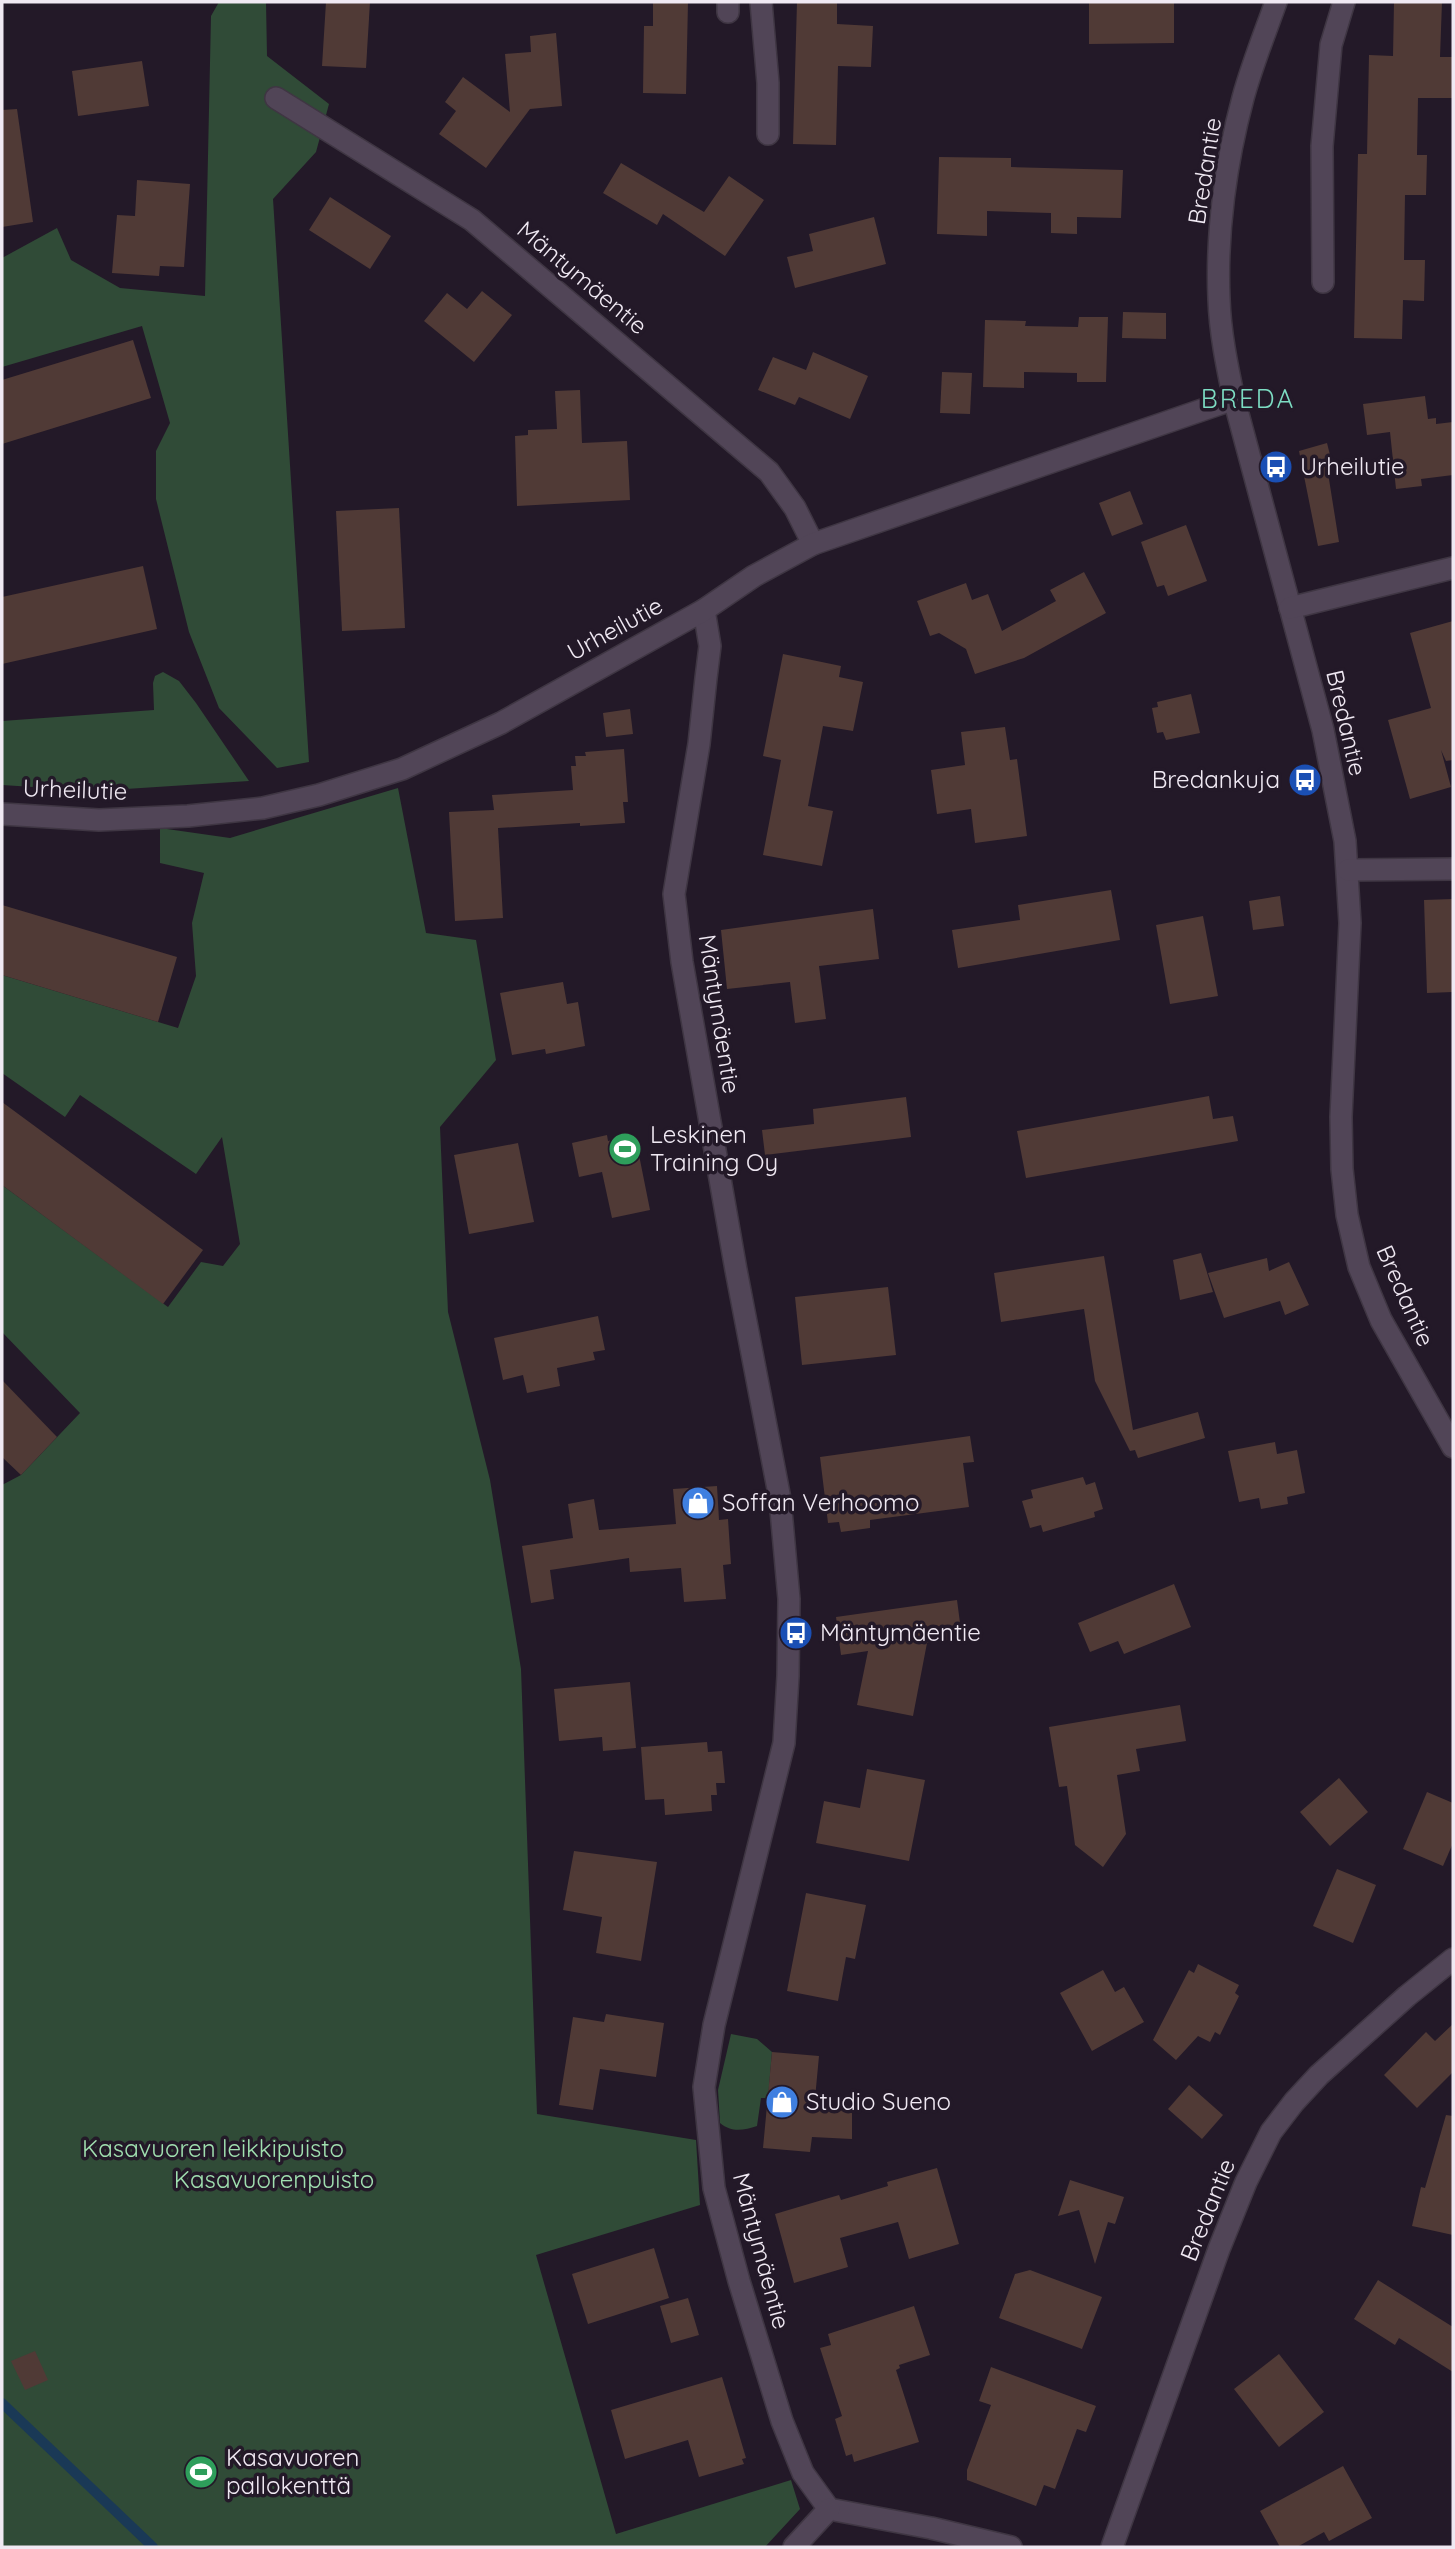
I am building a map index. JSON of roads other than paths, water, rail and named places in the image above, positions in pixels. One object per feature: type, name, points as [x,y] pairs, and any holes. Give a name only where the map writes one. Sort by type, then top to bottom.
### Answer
[{"type":"street","points":[[761,2],[768,83],[768,134]]},
{"type":"street","name":"Bredantie","points":[[1276,2],[1243,98],[1231,151],[1224,205],[1219,299],[1225,354],[1234,399],[1323,730],[1345,841],[1350,923],[1341,1117],[1342,1169],[1347,1215],[1359,1267],[1381,1320],[1453,1447]]},
{"type":"street","points":[[1323,282],[1322,146],[1331,46],[1344,2]]},
{"type":"street","name":"Mäntymäentie","points":[[276,97],[472,220],[769,472],[795,508],[813,544]]},
{"type":"street","name":"Urheilutie","points":[[2,814],[99,820],[188,816],[263,808],[319,795],[402,769],[489,729],[704,610],[754,576],[813,544],[1234,399]]},
{"type":"street","points":[[1290,608],[1453,568]]},
{"type":"street","name":"Mäntymäentie","points":[[704,610],[710,646],[699,744],[674,894],[682,962],[779,1499],[789,1600],[784,1743],[714,2025],[704,2087],[715,2188],[736,2272],[782,2421],[803,2473],[830,2509]]},
{"type":"street","points":[[1348,870],[1453,869]]},
{"type":"street","name":"Bredantie","points":[[1112,2547],[1219,2249],[1246,2182],[1271,2132],[1319,2076],[1407,1996],[1453,1959]]},
{"type":"street","points":[[794,2547],[830,2509],[931,2528],[1011,2547]]},
{"type":"waterway","points":[[2,2403],[153,2547]]},
{"type":"place","name":"Urheilutie","points":[[1276,467]]},
{"type":"place","name":"Bredankuja","points":[[1305,780]]},
{"type":"place","name":"Leskinen Training Oy","points":[[625,1149]]},
{"type":"place","name":"Soffan Verhoomo","points":[[698,1503]]},
{"type":"place","name":"Mäntymäentie","points":[[796,1633]]},
{"type":"place","name":"Studio Sueno","points":[[782,2102]]},
{"type":"place","name":"Kasavuoren pallokenttä","points":[[201,2472]]},
{"type":"district","name":"BREDA","points":[[1248,399]]},
{"type":"park label","name":"Kasavuoren leikkipuisto","points":[[213,2149]]},
{"type":"park label","name":"Kasavuorenpuisto","points":[[274,2180]]}]
